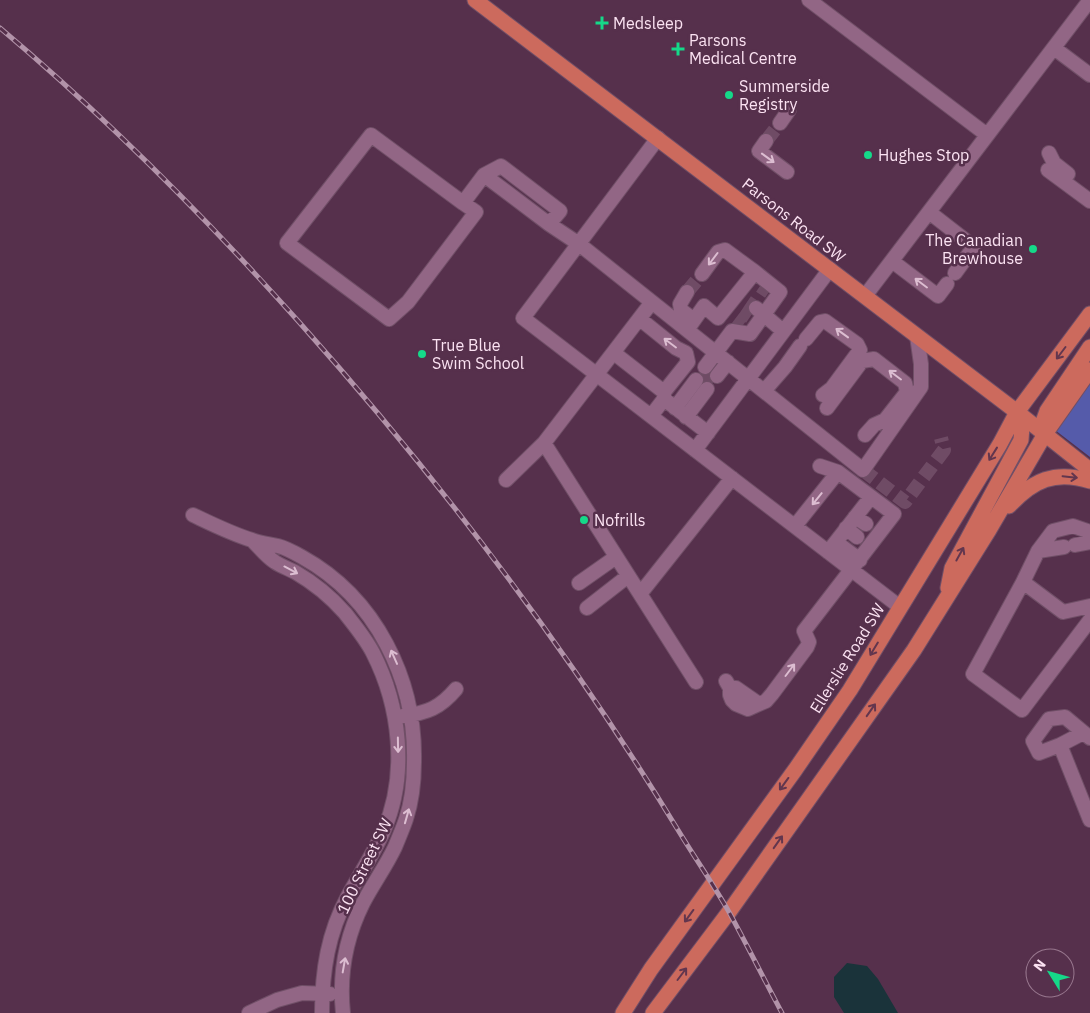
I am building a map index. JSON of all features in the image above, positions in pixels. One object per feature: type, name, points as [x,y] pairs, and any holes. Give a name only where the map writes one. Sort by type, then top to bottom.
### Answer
[{"type":"main road","name":"Parsons Road SW","points":[[475,0],[830,269],[1090,470]]},
{"type":"main road","name":"Ellerslie Road SW","points":[[623,1013],[652,969],[850,690],[1000,444],[1017,412],[1090,314]]},
{"type":"main road","points":[[1045,434],[1043,422],[1047,411],[1090,347]]},
{"type":"main road","points":[[653,1013],[734,904],[914,650],[989,530],[1045,434],[1090,370]]},
{"type":"main road","points":[[945,600],[952,568],[1021,440],[1022,426],[1017,412]]},
{"type":"main road","points":[[989,530],[1016,498],[1039,482],[1050,477],[1063,476],[1090,481]]},
{"type":"street","points":[[809,0],[987,135]]},
{"type":"street","points":[[865,296],[1090,0]]},
{"type":"street","points":[[1054,48],[1090,75]]},
{"type":"street","points":[[780,123],[790,110]]},
{"type":"street","points":[[371,135],[463,203],[476,212],[408,302],[389,319],[287,243],[371,135]]},
{"type":"street","points":[[658,138],[523,318],[795,526],[832,547],[856,565],[900,607]]},
{"type":"street","points":[[766,141],[759,151],[787,172]]},
{"type":"street","points":[[1049,153],[1054,163],[1090,191]]},
{"type":"street","points":[[1048,170],[1090,201]]},
{"type":"street","points":[[463,203],[484,175],[579,244],[652,302],[690,325]]},
{"type":"street","points":[[892,261],[938,296],[974,247],[929,212]]},
{"type":"street","points":[[702,274],[718,252],[725,250],[749,305],[783,331]]},
{"type":"street","points":[[696,450],[830,269]]},
{"type":"street","points":[[687,292],[680,304],[681,310],[690,325],[722,358],[863,470],[921,387],[921,364],[917,336]]},
{"type":"street","points":[[506,480],[544,443],[652,302]]},
{"type":"street","points":[[690,325],[704,306],[749,305]]},
{"type":"street","points":[[712,372],[722,358],[749,305]]},
{"type":"street","points":[[640,319],[688,357],[688,362],[651,416]]},
{"type":"street","points":[[764,391],[820,322],[825,321],[857,344],[860,350],[832,388],[825,401],[862,362],[874,359],[906,383],[907,392],[885,420],[874,425],[865,435]]},
{"type":"street","points":[[614,353],[664,395],[681,412],[708,433]]},
{"type":"street","points":[[681,412],[702,385]]},
{"type":"street","points":[[544,443],[696,682]]},
{"type":"street","points":[[728,684],[732,700],[736,704],[748,709],[766,701],[807,647],[809,642],[804,631],[856,565],[859,539],[869,526],[894,514],[838,472],[820,466]]},
{"type":"street","points":[[795,526],[838,472]]},
{"type":"street","points":[[640,594],[732,478]]},
{"type":"street","points":[[832,547],[859,539],[869,526],[871,497]]},
{"type":"street","name":"100 Street SW","points":[[193,515],[252,541],[280,546],[303,558],[333,579],[369,616],[389,647],[401,674],[412,715],[414,733],[414,771],[407,818],[394,849],[363,902],[353,928],[343,970],[341,994],[343,1013]]},
{"type":"street","points":[[1022,582],[1063,612],[1089,621],[1022,710],[973,674],[1038,551],[1053,531],[1073,526],[1090,532]]},
{"type":"street","name":"100 Street SW","points":[[252,541],[274,561],[295,572],[323,591],[344,612],[373,653],[386,684],[395,718],[398,751],[392,807],[377,845],[348,897],[333,929],[323,971],[322,1013]]},
{"type":"street","points":[[1038,551],[1090,542]]},
{"type":"street","points":[[579,584],[616,557]]},
{"type":"street","points":[[587,608],[628,576]]},
{"type":"street","points":[[1063,612],[1090,606]]},
{"type":"street","points":[[395,718],[412,715],[439,706],[456,689]]},
{"type":"street","points":[[1064,717],[1086,736],[1039,753],[1033,741],[1049,719],[1064,717]]},
{"type":"street","points":[[1060,745],[1090,820]]},
{"type":"street","points":[[249,1013],[307,992],[341,994]]},
{"type":"shaded area","points":[[1090,384],[1090,457],[1055,430]]},
{"type":"shaded area","points":[[847,963],[867,966],[878,979],[898,1013],[844,1013],[834,997],[834,977]]},
{"type":"tunnel","points":[[766,141],[780,123]]},
{"type":"tunnel","points":[[687,292],[702,274]]},
{"type":"tunnel","points":[[760,286],[769,292]]},
{"type":"tunnel","points":[[747,302],[756,308]]},
{"type":"tunnel","points":[[741,311],[750,317]]},
{"type":"tunnel","points":[[735,319],[743,325]]},
{"type":"tunnel","points":[[702,385],[712,372]]},
{"type":"tunnel","points":[[863,470],[905,502],[944,450],[941,438]]},
{"type":"railway","points":[[0,28],[79,97],[192,207],[299,322],[452,504],[547,631],[636,763],[717,891],[782,1013]]},
{"type":"place","name":"Medsleep","points":[[602,23]]},
{"type":"place","name":"Parsons Medical Centre","points":[[678,49]]},
{"type":"place","name":"Summerside Registry","points":[[729,95]]},
{"type":"place","name":"Hughes Stop","points":[[868,155]]},
{"type":"place","name":"The Canadian Brewhouse","points":[[1033,249]]},
{"type":"place","name":"True Blue Swim School","points":[[422,354]]},
{"type":"place","name":"Nofrills","points":[[584,520]]}]
